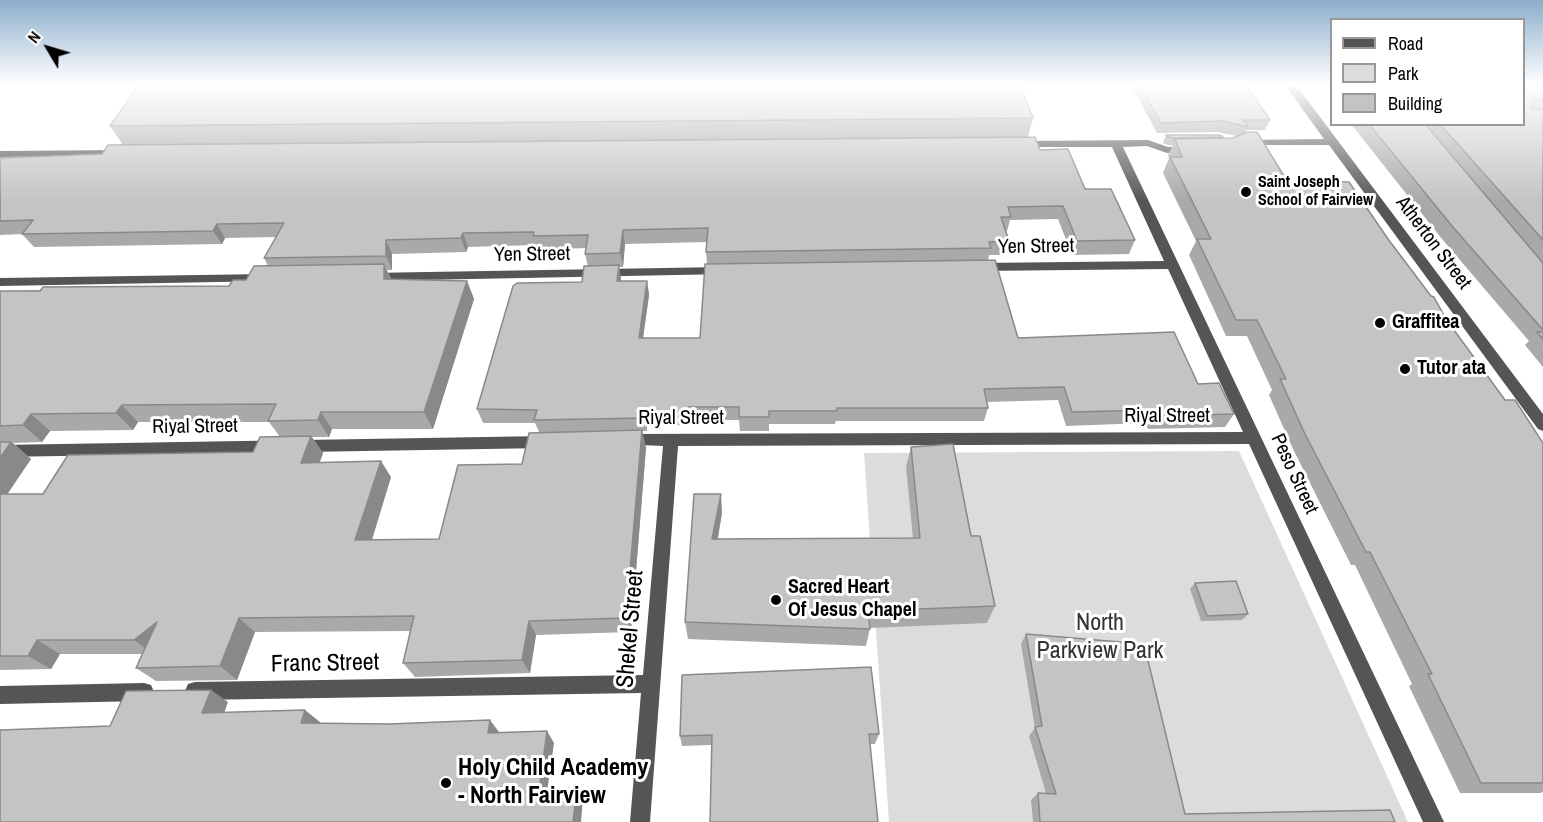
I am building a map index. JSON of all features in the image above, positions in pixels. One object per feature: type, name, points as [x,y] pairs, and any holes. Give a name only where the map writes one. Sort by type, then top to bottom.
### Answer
[{"type":"street","name":"Atherton Street","points":[[1319,123],[1543,424]]},
{"type":"street","points":[[1148,143],[1161,137],[1195,137]]},
{"type":"street","points":[[1234,145],[1334,142]]},
{"type":"street","points":[[1009,145],[1148,143],[1167,150],[1200,150]]},
{"type":"street","name":"Peso Street","points":[[1116,144],[1434,822]]},
{"type":"street","points":[[0,154],[131,153]]},
{"type":"street","name":"Yen Street","points":[[969,268],[1173,265]]},
{"type":"street","name":"Yen Street","points":[[359,277],[742,271]]},
{"type":"street","points":[[0,282],[275,278]]},
{"type":"street","name":"Riyal Street","points":[[611,440],[1254,438]]},
{"type":"street","name":"Shekel Street","points":[[640,822],[671,439]]},
{"type":"street","name":"Riyal Street","points":[[0,451],[563,441]]},
{"type":"street","name":"Franc Street","points":[[0,695],[651,684]]},
{"type":"green space","name":"North Parkview Park","points":[[1239,451],[1408,822],[889,822],[864,453]]},
{"type":"building","points":[[112,123],[415,123],[110,126]]},
{"type":"building","points":[[1232,123],[1245,123],[1248,127]]},
{"type":"building","points":[[1525,123],[1543,123],[1543,240],[1442,126],[1525,126]]},
{"type":"building","points":[[1371,126],[1427,126],[1543,263],[1543,330],[1452,226]]},
{"type":"building","points":[[1247,132],[1257,132],[1287,181],[1349,182],[1388,239],[1434,297],[1446,319],[1505,400],[1515,400],[1543,443],[1543,783],[1481,783],[1428,674],[1432,674],[1370,552],[1366,552],[1305,434],[1280,379],[1286,379],[1257,320],[1236,320],[1197,239],[1211,239],[1170,157],[1182,157],[1175,139],[1233,138]]},
{"type":"building","points":[[1166,135],[1219,135],[1223,137],[1171,138]]},
{"type":"building","points":[[1035,137],[1040,150],[1068,149],[1085,189],[1111,189],[1135,240],[1077,241],[1063,206],[1008,207],[1011,217],[1001,217],[1009,241],[989,242],[991,248],[706,252],[708,228],[623,230],[620,253],[585,254],[588,235],[533,236],[534,232],[463,233],[461,238],[386,240],[386,256],[264,258],[284,223],[217,224],[213,231],[22,234],[33,220],[0,221],[0,158],[102,154],[108,145]]},
{"type":"building","points":[[995,260],[1018,338],[1174,332],[1198,384],[1219,383],[1234,414],[1155,416],[1153,410],[1072,412],[1064,387],[984,389],[988,408],[837,408],[837,411],[769,411],[769,417],[739,417],[739,407],[688,407],[688,411],[645,413],[645,418],[534,420],[537,410],[477,409],[513,286],[517,283],[582,282],[584,266],[619,265],[617,281],[647,281],[639,338],[700,338],[705,264]]},
{"type":"building","points":[[384,264],[384,279],[467,281],[424,412],[321,412],[318,420],[268,421],[276,404],[122,405],[116,413],[31,414],[23,425],[0,426],[0,291],[40,291],[43,287],[229,286],[233,280],[246,280],[254,266]]},
{"type":"building","points":[[642,430],[626,618],[529,621],[522,660],[403,663],[414,616],[239,618],[220,666],[136,668],[157,622],[134,640],[37,640],[28,656],[0,656],[0,494],[43,494],[68,455],[253,452],[260,437],[311,436],[301,463],[381,461],[355,540],[439,539],[458,465],[522,464],[529,433]]},
{"type":"building","points":[[0,442],[11,442],[0,458]]},
{"type":"building","points":[[953,444],[971,536],[980,536],[995,606],[868,611],[870,629],[685,622],[694,494],[721,494],[712,539],[920,538],[911,447]]},
{"type":"building","points":[[1236,581],[1248,614],[1207,616],[1195,583]]},
{"type":"building","points":[[1026,634],[1144,644],[1185,814],[1390,810],[1395,822],[1040,822],[1038,793],[1056,794],[1035,727],[1042,726]]},
{"type":"building","points":[[871,667],[879,734],[869,734],[878,822],[710,822],[712,735],[680,736],[682,675]]},
{"type":"building","points":[[211,690],[202,713],[305,710],[301,723],[390,724],[490,720],[488,733],[547,731],[539,790],[577,788],[573,822],[0,822],[0,730],[110,726],[126,691]]},
{"type":"place","name":"Saint Joseph School of Fairview","points":[[1246,192]]},
{"type":"place","name":"Graffitea","points":[[1380,323]]},
{"type":"place","name":"Tutor ata","points":[[1405,369]]},
{"type":"place","name":"Sacred Heart Of Jesus Chapel","points":[[776,600]]},
{"type":"place","name":"Holy Child Academy - North Fairview","points":[[446,783]]}]
